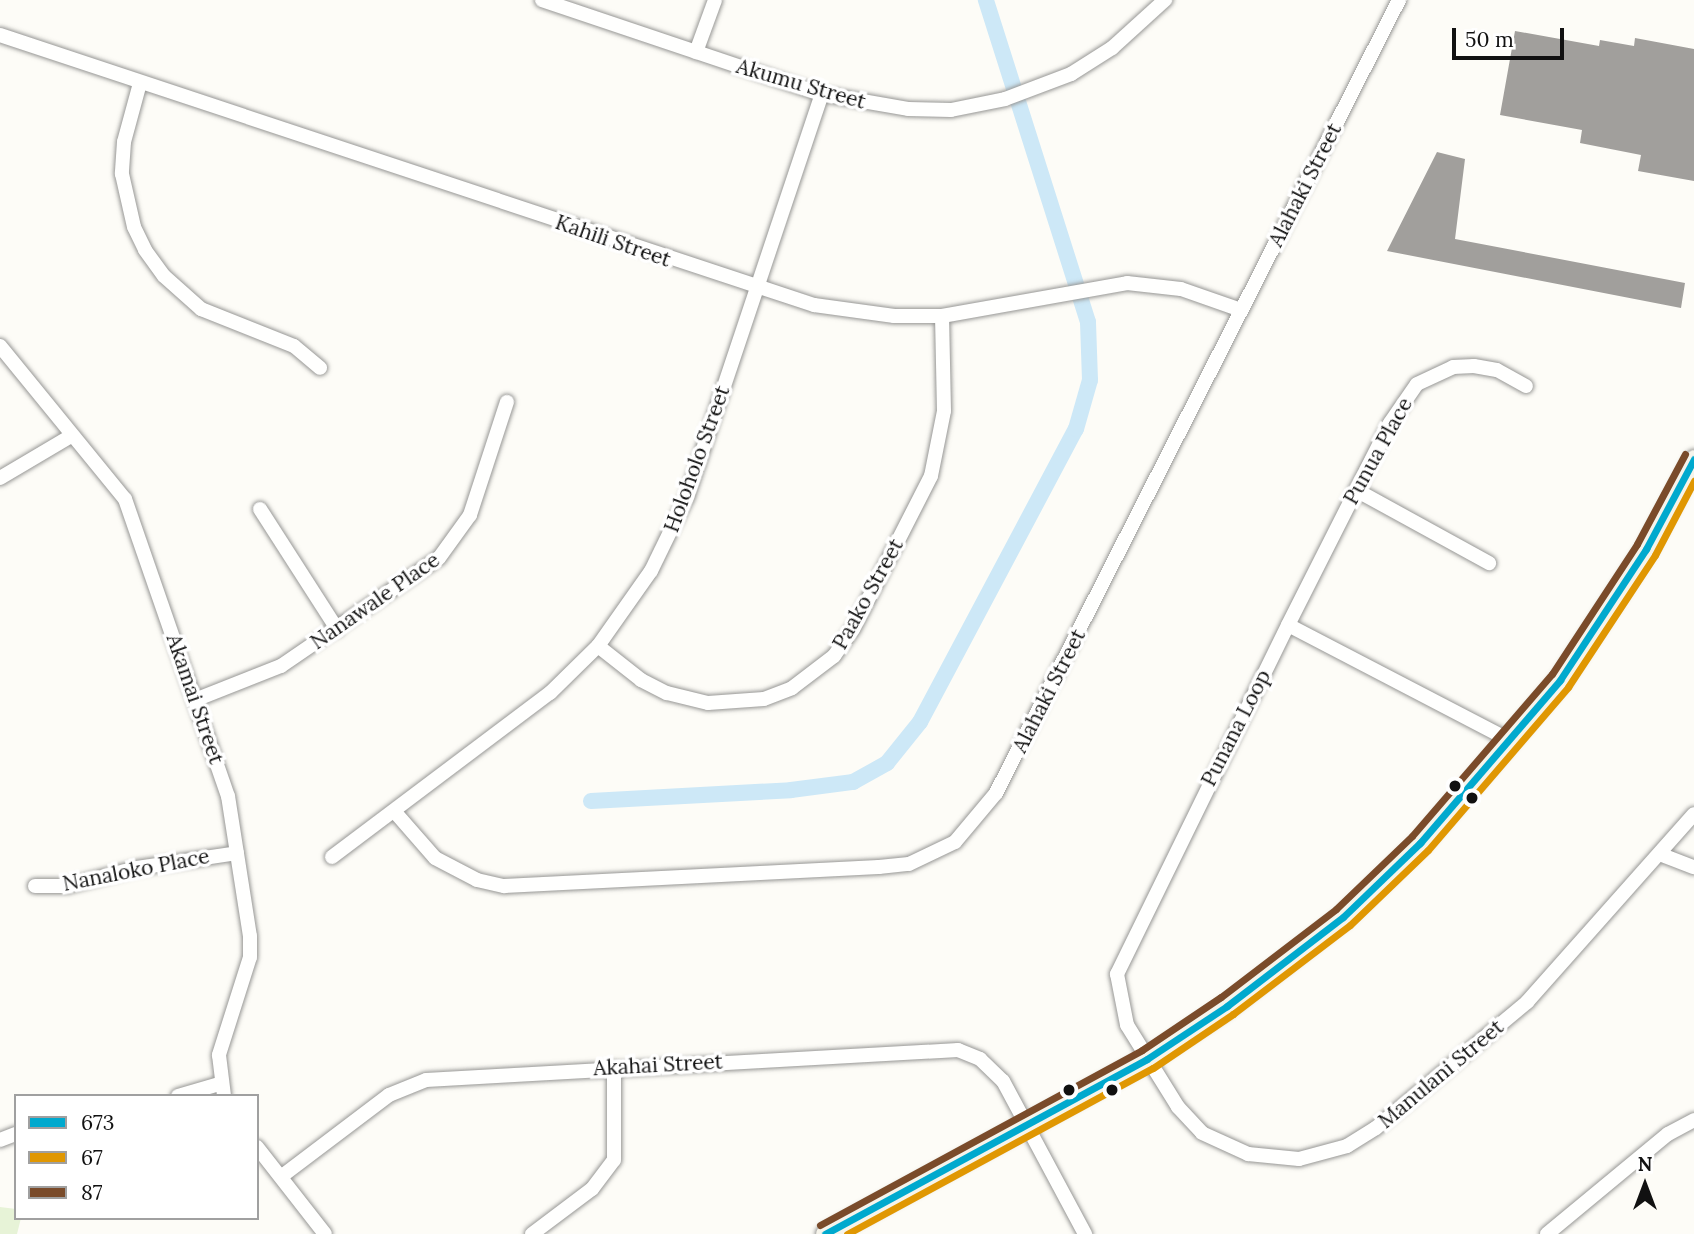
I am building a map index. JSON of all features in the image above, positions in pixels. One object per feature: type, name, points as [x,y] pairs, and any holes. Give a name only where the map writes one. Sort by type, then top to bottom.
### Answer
[{"type":"main road","points":[[825,1234],[1147,1059],[1227,1006],[1343,917],[1420,843],[1511,741],[1595,631],[1694,459]]},
{"type":"street","name":"Akumu Street","points":[[542,0],[822,94],[908,109],[979,106],[1071,74],[1112,48],[1165,0]]},
{"type":"street","points":[[696,52],[715,0]]},
{"type":"street","name":"Alahaki Street","points":[[394,811],[435,858],[477,880],[504,886],[879,867],[909,864],[955,842],[996,793],[1399,0]]},
{"type":"street","name":"Kahili Street","points":[[0,34],[756,289],[855,312],[942,316],[1055,299],[1106,286],[1151,283],[1241,310]]},
{"type":"street","points":[[140,83],[124,142],[122,174],[134,226],[145,250],[163,276],[201,309],[295,346],[320,368]]},
{"type":"street","name":"Holoholo Street","points":[[331,857],[550,693],[598,646],[652,571],[687,497],[822,94]]},
{"type":"street","name":"Paako Street","points":[[598,646],[641,680],[667,693],[708,703],[735,704],[783,692],[814,675],[834,656],[853,629],[931,476],[944,411],[942,316]]},
{"type":"street","name":"Akamai Street","points":[[0,346],[125,499],[228,796],[250,957],[222,1038],[221,1090]]},
{"type":"street","name":"Punua Place","points":[[1288,625],[1404,397],[1425,379],[1452,367],[1474,366],[1497,370],[1526,386]]},
{"type":"street","name":"Nanawale Place","points":[[195,700],[281,666],[419,574],[454,540],[478,497],[508,402]]},
{"type":"street","points":[[0,478],[71,436]]},
{"type":"street","points":[[1356,491],[1489,563]]},
{"type":"street","points":[[260,509],[337,629]]},
{"type":"street","points":[[1288,625],[1511,741]]},
{"type":"street","name":"Punana Loop","points":[[1147,1059],[1120,1008],[1117,974],[1123,955],[1288,625]]},
{"type":"street","name":"Manulani Street","points":[[1147,1059],[1187,1118],[1225,1147],[1273,1159],[1299,1159],[1347,1146],[1440,1078],[1527,1002],[1662,855],[1694,814]]},
{"type":"street","name":"Nanaloko Place","points":[[35,886],[67,886],[137,868],[237,853]]},
{"type":"street","points":[[1662,855],[1694,867]]},
{"type":"street","name":"Akahai Street","points":[[282,1176],[406,1085],[450,1076],[958,1050],[994,1070],[1028,1126],[1085,1234]]},
{"type":"street","points":[[532,1234],[592,1189],[614,1160],[614,1068]]},
{"type":"street","points":[[192,1094],[221,1090]]},
{"type":"street","points":[[1547,1234],[1668,1134],[1694,1120]]},
{"type":"street","points":[[259,1149],[325,1234]]},
{"type":"green space","points":[[0,1207],[14,1209],[14,1220],[20,1220],[17,1234],[0,1234]]},
{"type":"building","points":[[1515,31],[1599,46],[1600,40],[1634,46],[1635,38],[1694,49],[1694,181],[1638,171],[1641,155],[1580,143],[1582,130],[1500,115]]},
{"type":"building","points":[[1437,152],[1465,159],[1455,239],[1685,283],[1681,308],[1387,251]]},
{"type":"waterway","points":[[591,801],[791,790],[853,782],[887,763],[920,722],[1076,429],[1090,380],[1088,322],[986,0]]},
{"type":"transit line","name":"87","points":[[820,1225],[1142,1050],[1221,997],[1336,909],[1412,836],[1552,674],[1637,544],[1685,454]]},
{"type":"transit line","name":"673","points":[[825,1234],[1147,1059],[1227,1006],[1343,917],[1420,843],[1560,680],[1646,549],[1694,459]]},
{"type":"transit line","name":"67","points":[[847,1234],[1153,1068],[1233,1014],[1350,925],[1428,850],[1568,687],[1655,555],[1694,481]]}]
